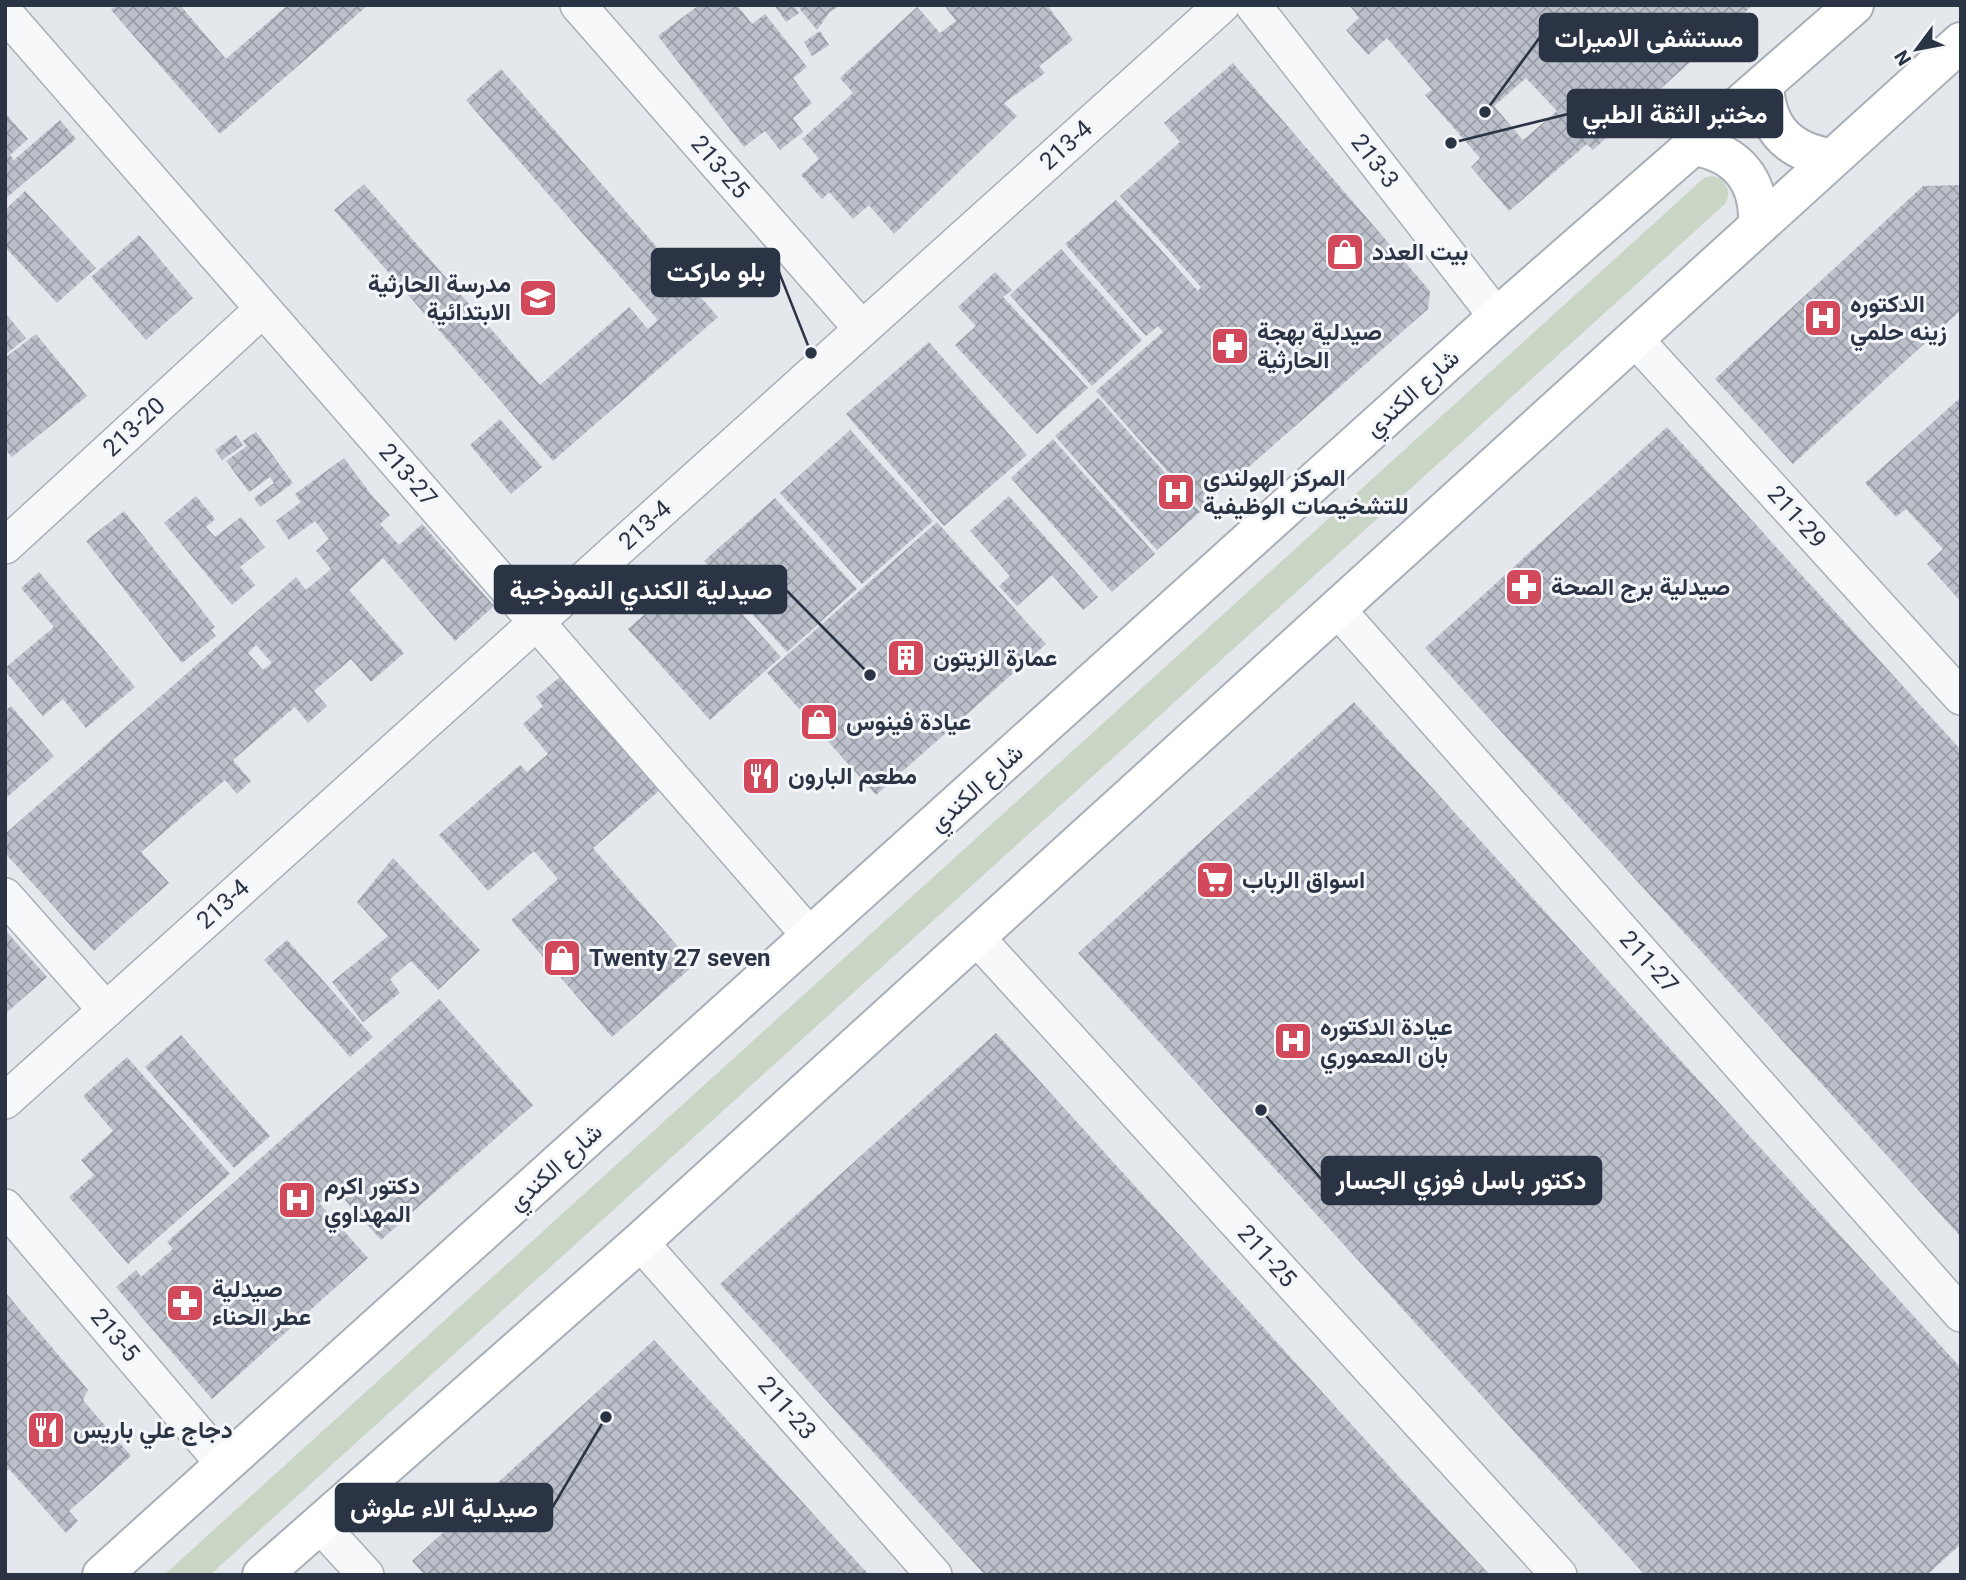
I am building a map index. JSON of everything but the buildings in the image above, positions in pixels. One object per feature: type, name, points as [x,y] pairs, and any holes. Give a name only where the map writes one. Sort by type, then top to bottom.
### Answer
[{"type":"street","name":"213-4","points":[[5,1101],[1222,5]]},
{"type":"street","name":"213-3","points":[[1254,5],[1497,317]]},
{"type":"street","name":"شارع الكندي","points":[[102,1575],[1497,317],[1854,5]]},
{"type":"street","name":"213-25","points":[[597,12],[862,329]]},
{"type":"street","name":"213-27","points":[[5,13],[811,937]]},
{"type":"street","points":[[262,1575],[640,1242],[1830,158],[1955,59]]},
{"type":"street","points":[[1764,84],[1765,103],[1771,120],[1781,135],[1812,155],[1830,158]]},
{"type":"street","points":[[1694,146],[1710,148],[1738,165],[1755,193],[1759,209],[1758,225]]},
{"type":"street","name":"213-20","points":[[5,546],[263,309]]},
{"type":"street","name":"211-29","points":[[1634,338],[1961,696]]},
{"type":"street","name":"211-27","points":[[1336,609],[1961,1314]]},
{"type":"street","points":[[5,896],[106,1010]]},
{"type":"street","name":"211-25","points":[[976,937],[1559,1575]]},
{"type":"street","name":"213-5","points":[[5,1207],[224,1464]]},
{"type":"street","name":"211-23","points":[[640,1242],[934,1575]]},
{"type":"street","points":[[320,1525],[366,1575]]},
{"type":"green space","points":[[1704,178],[1721,178],[1727,187],[1728,197],[1725,204],[210,1575],[164,1575]]},
{"type":"place","name":"مستشفى الاميرات","points":[[1485,112]]},
{"type":"place","name":"مختبر الثقة الطبي","points":[[1451,143]]},
{"type":"place","name":"بيت العدد","points":[[1345,252]]},
{"type":"place","name":"مدرسة الحارثية الابتدائية","points":[[538,298]]},
{"type":"place","name":"الدكتوره زينه حلمي","points":[[1823,318]]},
{"type":"place","name":"صيدلية بهجة الحارثية","points":[[1230,346]]},
{"type":"place","name":"بلو ماركت","points":[[811,353]]},
{"type":"place","name":"المركز الهولندي للتشخيصات الوظيفية","points":[[1176,492]]},
{"type":"place","name":"صيدلية برج الصحة","points":[[1524,587]]},
{"type":"place","name":"عمارة الزيتون","points":[[906,658]]},
{"type":"place","name":"صيدلية الكندي النموذجية","points":[[870,675]]},
{"type":"place","name":"عيادة فينوس","points":[[819,722]]},
{"type":"place","name":"مطعم البارون","points":[[761,776]]},
{"type":"place","name":"اسواق الرباب","points":[[1215,880]]},
{"type":"place","name":"Twenty 27 seven","points":[[562,958]]},
{"type":"place","name":"عيادة الدكتوره بان المعموري","points":[[1293,1041]]},
{"type":"place","name":"دكتور باسل فوزي الجسار","points":[[1261,1110]]},
{"type":"place","name":"دكتور اكرم المهداوي","points":[[297,1200]]},
{"type":"place","name":"صيدلية عطر الحناء","points":[[185,1303]]},
{"type":"place","name":"صيدلية الاء علوش","points":[[606,1417]]},
{"type":"place","name":"دجاج علي باريس","points":[[46,1430]]}]
